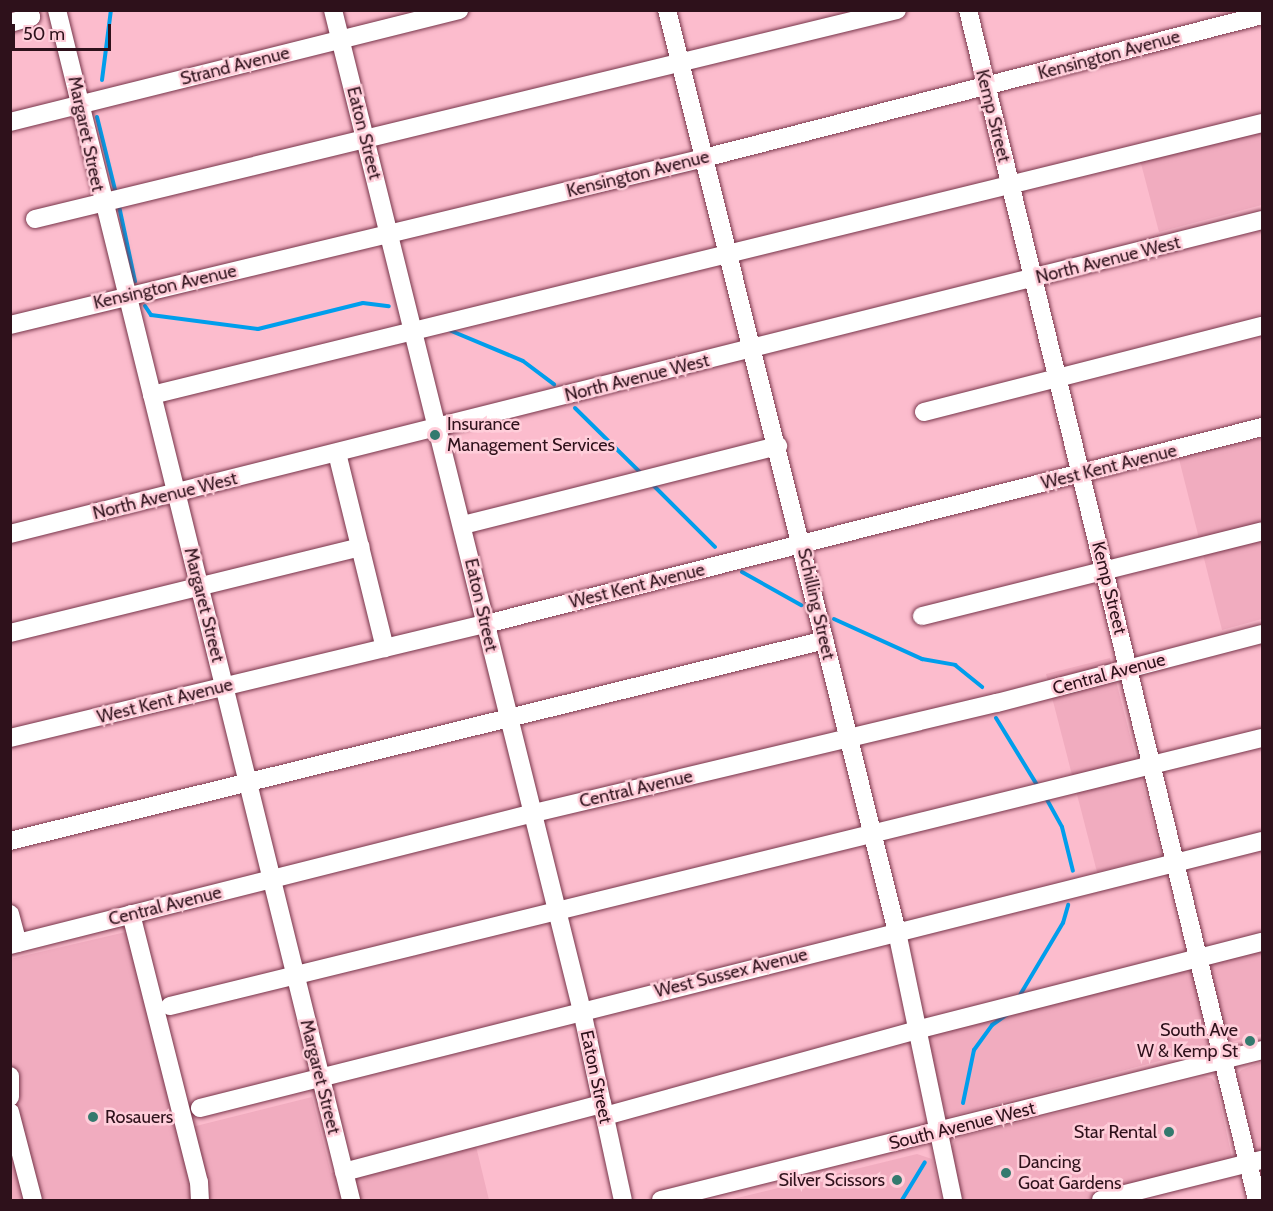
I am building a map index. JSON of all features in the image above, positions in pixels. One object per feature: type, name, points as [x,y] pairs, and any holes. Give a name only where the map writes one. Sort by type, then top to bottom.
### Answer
[{"type":"street","points":[[10,23],[31,17],[29,10]]},
{"type":"street","name":"Margaret Street","points":[[57,10],[102,205],[177,494],[351,1200]]},
{"type":"street","name":"Eaton Street","points":[[333,10],[440,427],[530,814],[582,1011],[623,1200]]},
{"type":"street","name":"Strand Avenue","points":[[10,122],[459,10]]},
{"type":"street","name":"Schilling Street","points":[[667,10],[778,446],[847,740],[897,932],[953,1200]]},
{"type":"street","points":[[35,219],[367,142],[897,10]]},
{"type":"street","name":"Kemp Street","points":[[968,10],[1197,959],[1223,1060],[1255,1162],[1257,1200]]},
{"type":"street","name":"Kensington Avenue","points":[[10,325],[704,158],[1263,15]]},
{"type":"street","points":[[152,395],[729,257],[1263,123]]},
{"type":"street","name":"North Avenue West","points":[[10,534],[1263,220]]},
{"type":"street","points":[[924,412],[1263,326]]},
{"type":"street","name":"West Kent Avenue","points":[[10,738],[486,624],[1263,427]]},
{"type":"street","points":[[463,525],[778,446]]},
{"type":"street","points":[[337,453],[385,648]]},
{"type":"street","points":[[922,616],[1263,531]]},
{"type":"street","points":[[10,633],[360,548]]},
{"type":"street","name":"Central Avenue","points":[[14,944],[530,814],[847,740],[1263,634]]},
{"type":"street","points":[[10,841],[825,640]]},
{"type":"street","points":[[170,1006],[872,836],[1263,738]]},
{"type":"street","name":"West Sussex Avenue","points":[[200,1108],[1263,841]]},
{"type":"street","points":[[10,914],[14,944]]},
{"type":"street","points":[[131,914],[200,1182],[200,1200]]},
{"type":"street","points":[[344,1172],[603,1110],[1263,942]]},
{"type":"street","name":"South Avenue West","points":[[661,1200],[1263,1050]]},
{"type":"street","points":[[10,1076],[10,1096]]},
{"type":"street","points":[[10,1112],[33,1200]]},
{"type":"street","points":[[1101,1200],[1255,1162]]},
{"type":"shaded area","points":[[1262,123],[1262,205],[1159,232],[1139,156]]},
{"type":"shaded area","points":[[1262,438],[1262,619],[1222,630],[1179,459]]},
{"type":"shaded area","points":[[1110,658],[1161,855],[1097,872],[1046,674]]},
{"type":"shaded area","points":[[143,928],[192,1127],[312,1097],[331,1173],[474,1138],[489,1200],[11,1200],[10,959]]},
{"type":"shaded area","points":[[1262,946],[1262,1034],[947,1117],[924,1028]]},
{"type":"shaded area","points":[[1262,1062],[1262,1177],[1237,1077],[1241,1070]]},
{"type":"shaded area","points":[[1204,1077],[1212,1078],[1216,1084],[1234,1167],[1101,1200],[963,1200],[951,1150],[954,1141],[964,1136]]},
{"type":"shaded area","points":[[917,1154],[932,1159],[942,1200],[733,1199]]},
{"type":"waterway","points":[[102,80],[111,10]]},
{"type":"waterway","points":[[97,117],[115,190]]},
{"type":"waterway","points":[[119,206],[135,281]]},
{"type":"waterway","points":[[145,306],[151,315],[258,329],[363,303],[389,306]]},
{"type":"waterway","points":[[449,330],[523,361],[554,384]]},
{"type":"waterway","points":[[575,408],[641,473]]},
{"type":"waterway","points":[[652,484],[715,547]]},
{"type":"waterway","points":[[742,572],[801,605]]},
{"type":"waterway","points":[[834,619],[922,659],[955,665],[982,687]]},
{"type":"waterway","points":[[996,718],[1037,785]]},
{"type":"waterway","points":[[1046,798],[1062,827],[1073,871]]},
{"type":"waterway","points":[[1020,995],[1063,923],[1068,905]]},
{"type":"waterway","points":[[963,1103],[974,1050],[992,1025],[1008,1014]]},
{"type":"waterway","points":[[902,1200],[925,1162]]},
{"type":"place","name":"Insurance Management Services","points":[[435,435]]},
{"type":"place","name":"South Ave W & Kemp St","points":[[1250,1041]]},
{"type":"place","name":"Rosauers","points":[[93,1117]]},
{"type":"place","name":"Star Rental","points":[[1169,1132]]},
{"type":"place","name":"Dancing Goat Gardens","points":[[1006,1173]]},
{"type":"place","name":"Silver Scissors","points":[[897,1180]]}]
